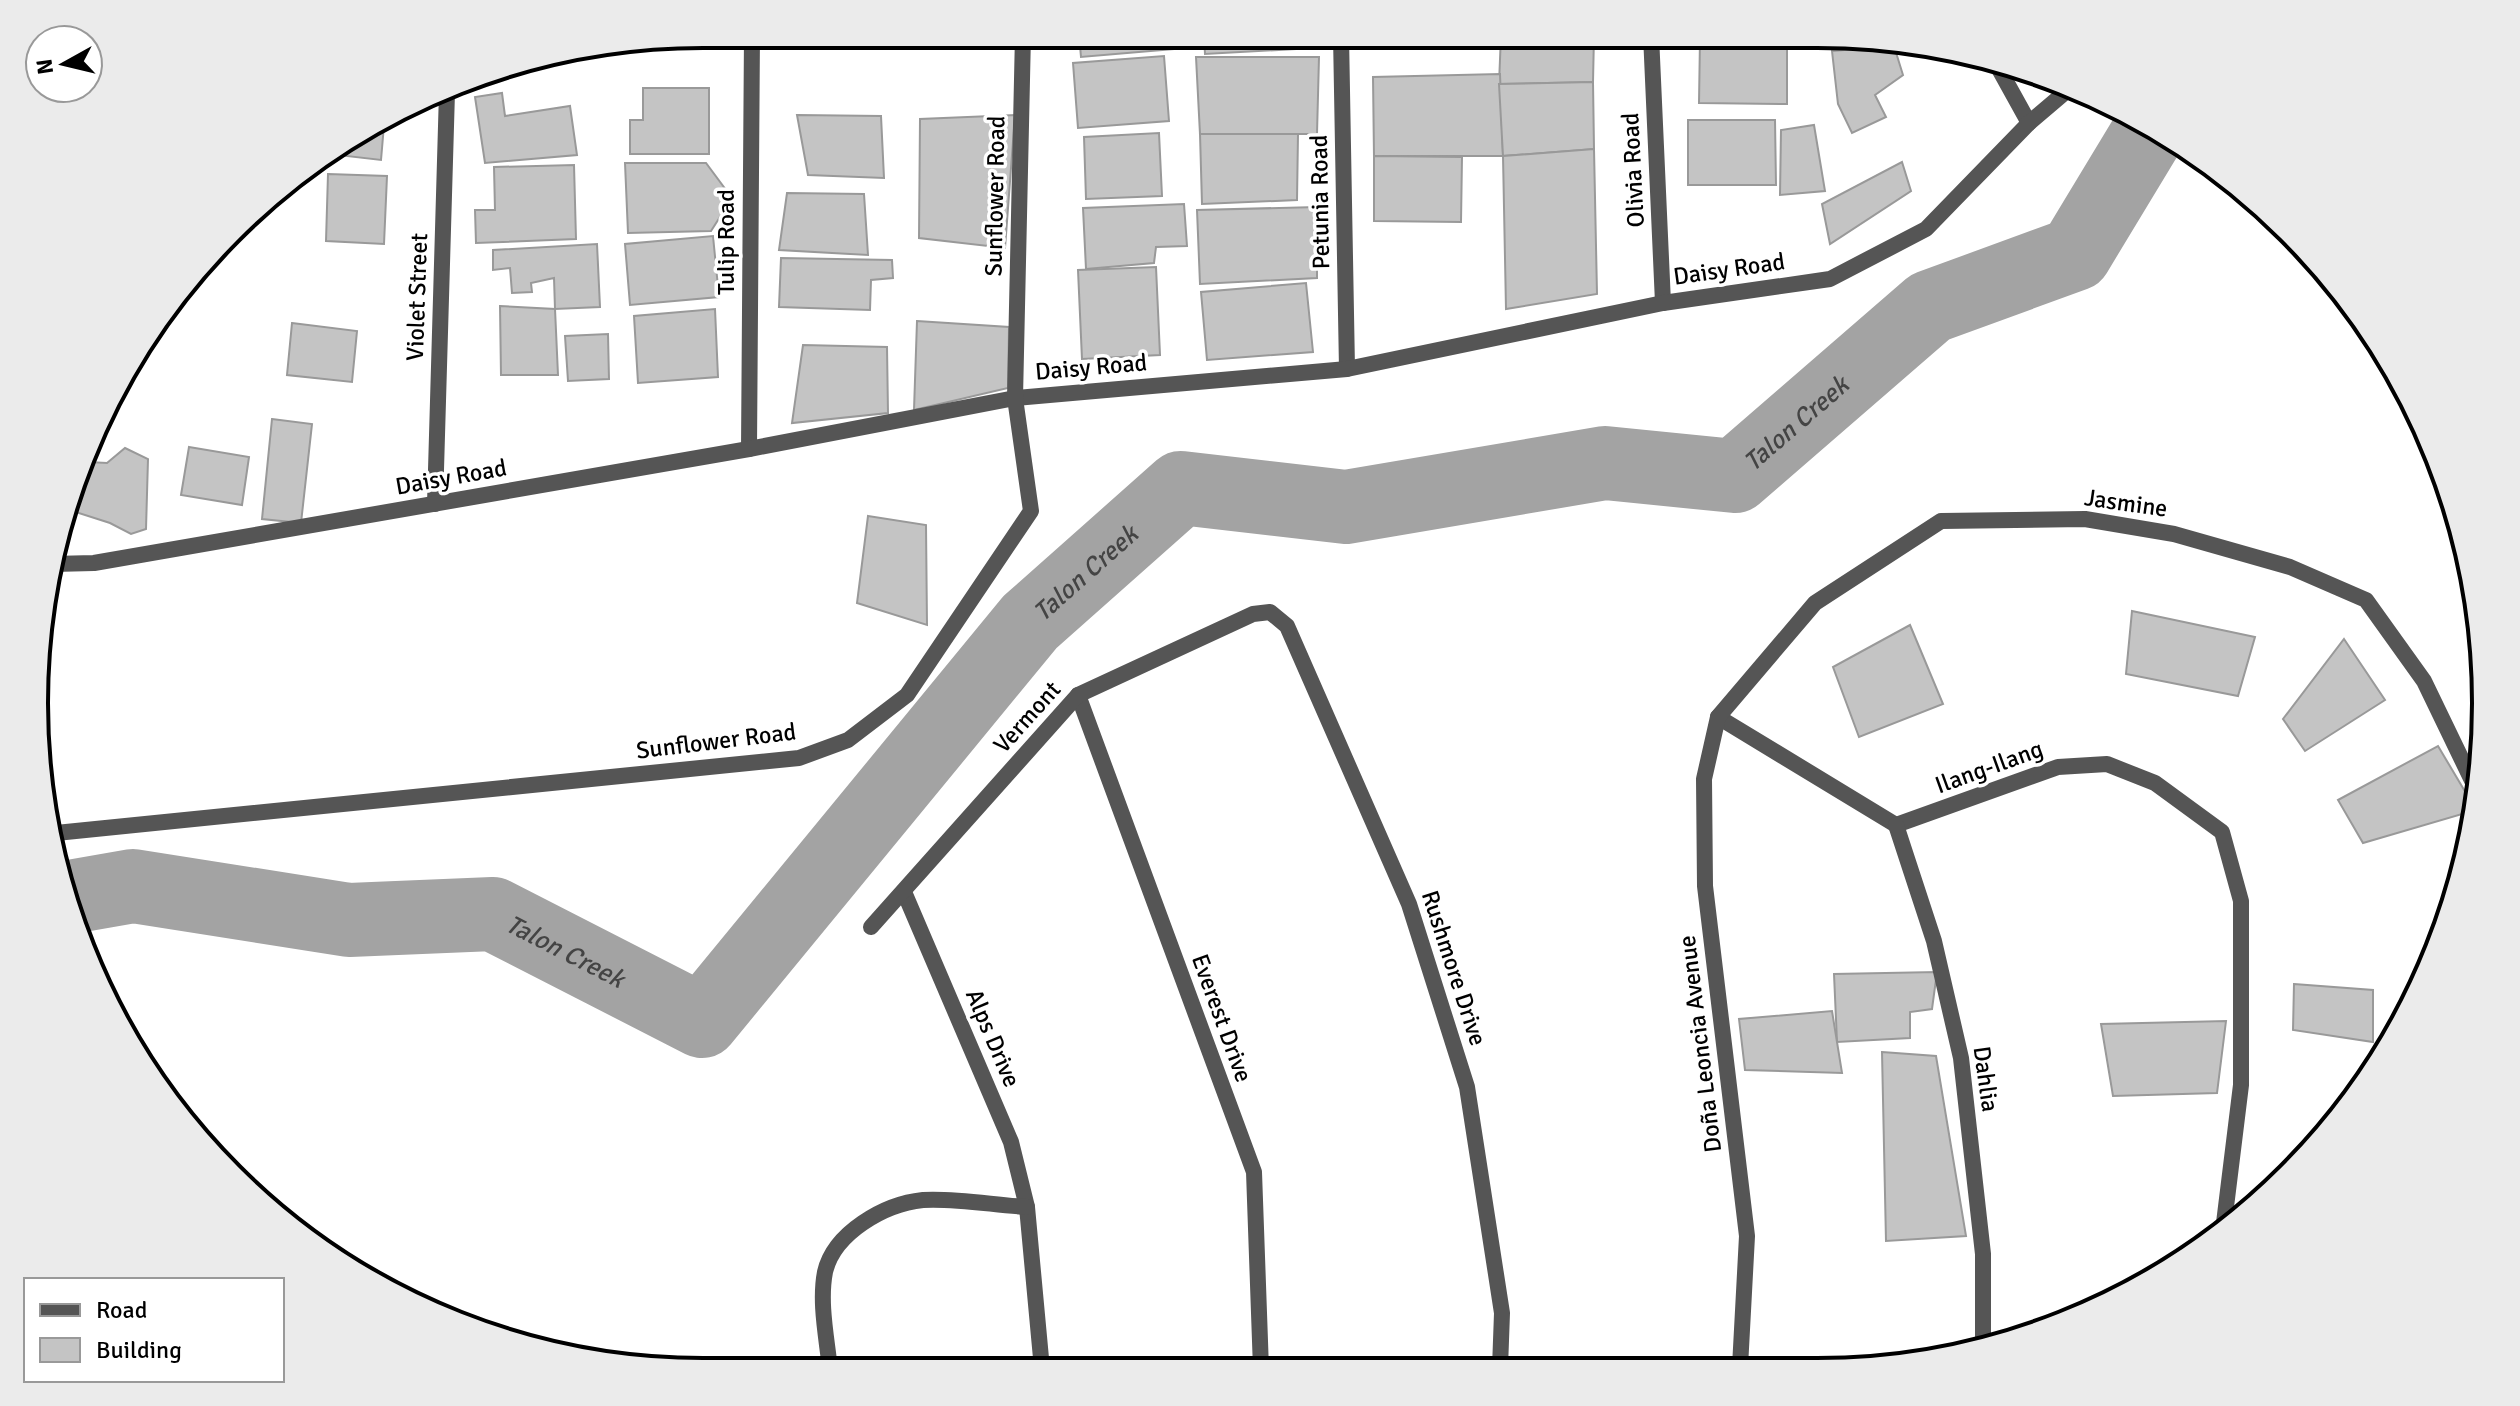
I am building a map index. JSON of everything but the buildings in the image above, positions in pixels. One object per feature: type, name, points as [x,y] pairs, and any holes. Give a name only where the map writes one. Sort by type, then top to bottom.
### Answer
[{"type":"street","name":"Tulip Road","points":[[749,449],[752,48]]},
{"type":"street","name":"Sunflower Road","points":[[61,832],[799,758],[848,740],[907,695],[1031,511],[1015,398],[1023,48]]},
{"type":"street","name":"Petunia Road","points":[[1341,48],[1347,369]]},
{"type":"street","name":"Olivia Road","points":[[1652,48],[1663,303]]},
{"type":"street","points":[[2002,75],[2029,123]]},
{"type":"street","name":"Daisy Road","points":[[63,564],[94,563],[435,504],[1015,398],[1347,369],[1663,303],[1830,279],[1926,229],[2029,123],[2061,96]]},
{"type":"street","name":"Violet Street","points":[[435,504],[447,100]]},
{"type":"street","name":"Jasmine","points":[[1718,717],[1815,603],[1941,521],[2085,519],[2174,534],[2261,558],[2290,567],[2366,600],[2424,681],[2468,772]]},
{"type":"street","name":"Vermont","points":[[871,927],[1078,695],[1253,614],[1270,612]]},
{"type":"street","name":"Rushmore Drive","points":[[1270,612],[1287,626],[1409,904],[1467,1087],[1502,1313],[1500,1358]]},
{"type":"street","name":"Everest Drive","points":[[1078,695],[1254,1172],[1261,1358]]},
{"type":"street","points":[[1718,717],[1896,825]]},
{"type":"street","name":"Doña Leoncia Avenue","points":[[1718,717],[1704,779],[1705,886],[1747,1236],[1740,1358]]},
{"type":"street","name":"Ilang-Ilang","points":[[1896,825],[2058,767],[2107,764],[2155,783],[2222,832],[2241,901],[2241,1085],[2225,1215]]},
{"type":"street","name":"Dahlia","points":[[1896,825],[1934,941],[1961,1058],[1983,1254],[1983,1337]]},
{"type":"street","name":"Alps Drive","points":[[904,892],[1011,1142],[1027,1207],[1041,1358]]},
{"type":"street","points":[[829,1358],[823,1293],[825,1271],[834,1247],[855,1228],[891,1209],[922,1200],[1027,1207]]},
{"type":"waterway","name":"Talon Creek","points":[[77,896],[133,886],[349,920],[493,914],[702,1021],[1030,622],[1181,488],[1346,507],[1605,463],[1735,476],[1930,307],[2075,254],[2146,137]]}]
